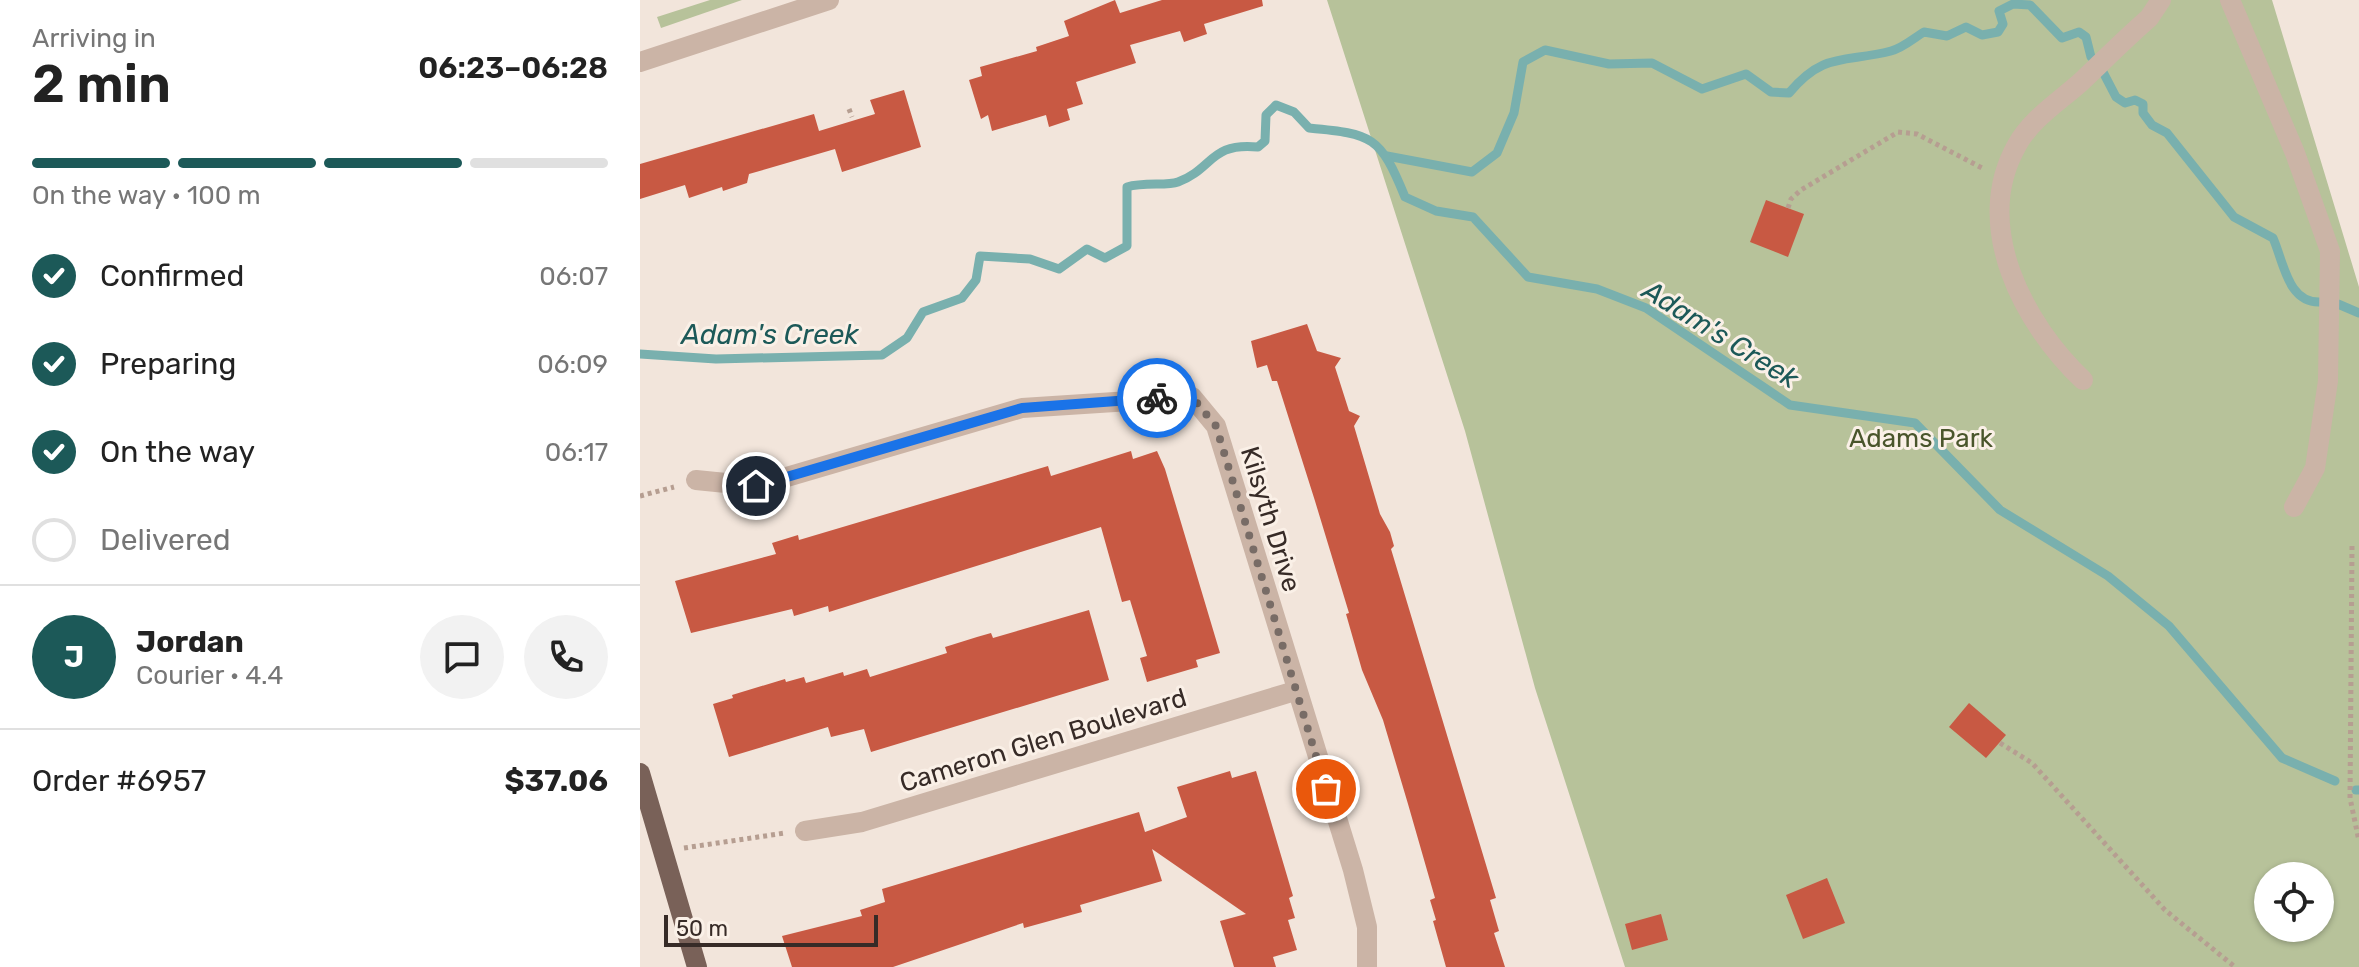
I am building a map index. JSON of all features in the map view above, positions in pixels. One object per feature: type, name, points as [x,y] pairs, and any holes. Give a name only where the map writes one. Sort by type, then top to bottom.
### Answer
[{"type":"main road","points":[[640,773],[697,967]]},
{"type":"street","points":[[640,62],[829,0]]},
{"type":"street","points":[[2083,380],[2050,346],[2021,299],[2006,257],[2001,224],[2004,176],[2018,142],[2149,18],[2161,0]]},
{"type":"street","points":[[2230,0],[2295,153],[2330,251],[2328,381],[2315,468],[2294,507]]},
{"type":"street","name":"Kilsyth Drive","points":[[696,480],[756,486],[1022,408],[1192,397],[1216,426],[1295,691],[1353,870],[1367,927],[1367,967]]},
{"type":"street","name":"Cameron Glen Boulevard","points":[[805,831],[862,822],[1295,691]]},
{"type":"path","points":[[849,109],[852,117]]},
{"type":"path","points":[[1788,208],[1791,199],[1801,190],[1898,132],[1917,134],[2004,176]]},
{"type":"path","points":[[640,496],[696,480]]},
{"type":"path","points":[[2352,546],[2350,798],[2359,841]]},
{"type":"path","points":[[2000,743],[2032,763],[2165,910],[2235,967]]},
{"type":"path","points":[[664,854],[700,843],[805,831]]},
{"type":"green space","points":[[710,0],[742,0],[661,28],[657,17]]},
{"type":"green space","name":"Adams Park","points":[[1327,0],[2272,0],[2359,287],[2359,967],[1625,967],[1535,688],[1465,431]]},
{"type":"building","points":[[1115,0],[1120,13],[1162,0],[1262,0],[1263,6],[1204,24],[1207,34],[1184,42],[1180,31],[1130,45],[1136,63],[1076,82],[1083,104],[1067,109],[1070,120],[1049,127],[1046,115],[992,131],[988,115],[981,119],[969,80],[982,76],[980,67],[1037,51],[1036,47],[1069,36],[1064,21]]},
{"type":"building","points":[[904,90],[921,147],[842,172],[835,149],[749,174],[747,183],[723,191],[722,187],[689,198],[685,185],[640,199],[640,164],[814,114],[819,131],[875,114],[870,100]]},
{"type":"building","points":[[1766,200],[1804,214],[1788,257],[1750,242]]},
{"type":"building","points":[[1307,324],[1317,351],[1341,358],[1335,367],[1349,411],[1360,416],[1354,426],[1380,514],[1390,532],[1394,546],[1391,549],[1496,898],[1490,900],[1499,931],[1494,933],[1505,967],[1446,967],[1433,921],[1436,920],[1430,900],[1435,898],[1383,720],[1362,670],[1346,614],[1349,613],[1315,501],[1277,381],[1272,381],[1267,365],[1257,368],[1251,341]]},
{"type":"building","points":[[1131,451],[1133,459],[1157,451],[1165,469],[1220,653],[1196,660],[1198,667],[1147,682],[1140,658],[1147,656],[1130,600],[1122,602],[1101,527],[829,612],[828,606],[794,616],[792,609],[691,633],[675,581],[776,554],[772,543],[798,535],[799,540],[1048,466],[1051,476]]},
{"type":"building","points":[[1089,610],[1109,680],[871,752],[864,729],[831,737],[828,727],[729,757],[713,704],[733,698],[732,695],[785,679],[786,682],[804,677],[806,683],[843,672],[844,676],[867,669],[870,677],[947,653],[945,647],[977,637],[991,633],[993,638]]},
{"type":"building","points":[[1969,703],[2006,735],[1986,758],[1949,727]]},
{"type":"building","points":[[1230,771],[1232,778],[1256,771],[1293,896],[1289,898],[1295,918],[1288,920],[1297,950],[1273,957],[1276,967],[1234,967],[1220,921],[1246,914],[1152,849],[1162,881],[1080,905],[1082,912],[1024,928],[1023,923],[893,967],[792,967],[782,936],[862,916],[860,910],[885,902],[882,889],[1139,812],[1145,832],[1187,817],[1177,787]]},
{"type":"building","points":[[1827,878],[1845,923],[1803,939],[1786,895]]},
{"type":"building","points":[[1661,914],[1668,940],[1632,950],[1625,924]]},
{"type":"waterway","name":"Adam's Creek","points":[[1387,156],[1472,172],[1497,153],[1514,113],[1523,62],[1545,50],[1609,64],[1652,63],[1702,89],[1746,74],[1771,92],[1789,93],[1813,70],[1825,64],[1895,50],[1924,32],[1947,36],[1966,27],[1982,35],[1998,32],[2003,24],[1999,11],[2013,4],[2030,5],[2062,38],[2079,32],[2086,37],[2091,57]]},
{"type":"waterway","name":"Adam's Creek","points":[[2103,72],[2116,97],[2125,103],[2135,100],[2143,104],[2143,113],[2152,125],[2167,133],[2234,217],[2273,238],[2294,289],[2310,301],[2321,302]]},
{"type":"waterway","name":"Adam's Creek","points":[[640,354],[716,359],[882,355],[907,338],[923,312],[962,298],[976,280],[980,256],[1030,259],[1059,269],[1087,249],[1105,258],[1127,246],[1127,187],[1178,182],[1190,177],[1221,152],[1258,147],[1265,141],[1266,115],[1276,105],[1294,112],[1309,128],[1361,136],[1372,142],[1388,161],[1405,197],[1436,211],[1473,217],[1528,277],[1597,289],[1646,308],[1790,405],[1915,423],[2000,510],[2108,576],[2169,626],[2282,758],[2335,781]]},
{"type":"waterway","name":"Adam's Creek","points":[[2338,304],[2359,313]]},
{"type":"way so far","points":[[1157,398],[1192,397],[1216,426],[1326,789]]},
{"type":"route","points":[[756,486],[817,471],[1022,408],[1157,398]]}]
